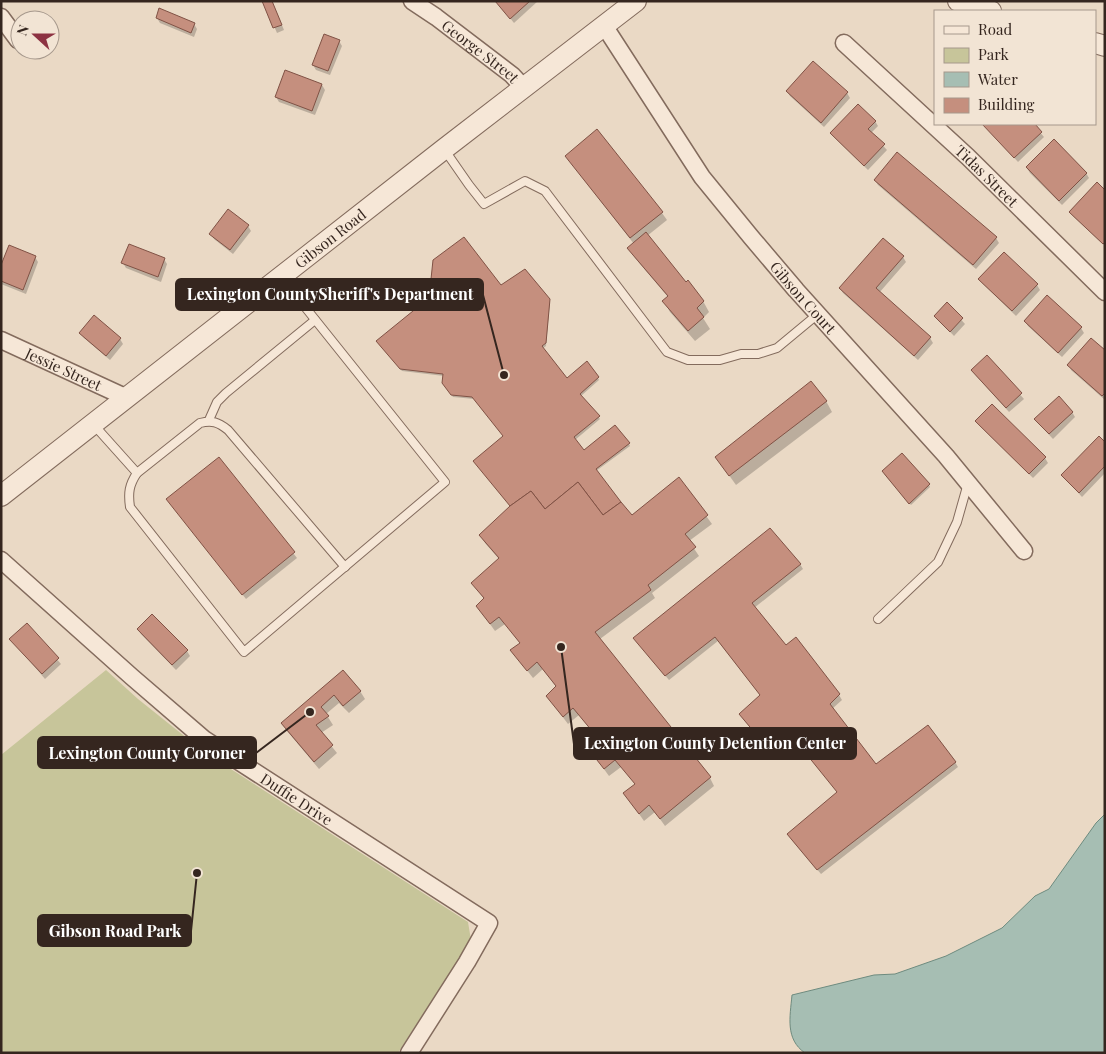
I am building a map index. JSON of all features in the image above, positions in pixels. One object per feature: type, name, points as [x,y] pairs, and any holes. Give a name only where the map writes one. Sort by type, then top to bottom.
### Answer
[{"type":"street","name":"George Street","points":[[412,1],[504,69],[523,87]]},
{"type":"street","name":"Gibson Road","points":[[1,496],[280,276],[523,87],[605,27],[636,1]]},
{"type":"street","points":[[958,1],[988,10]]},
{"type":"street","points":[[1,18],[10,30]]},
{"type":"street","name":"Gibson Court","points":[[605,27],[702,177],[751,237],[890,393],[1024,551]]},
{"type":"street","name":"Tidas Street","points":[[844,43],[968,157],[1105,292]]},
{"type":"street","name":"Jessie Street","points":[[1,340],[125,397]]},
{"type":"street","name":"Duffie Drive","points":[[1,560],[204,739],[489,923],[467,962],[409,1053]]},
{"type":"lane","points":[[444,149],[484,204],[525,181],[545,191],[667,352],[688,360],[720,360],[741,354],[758,354],[777,348],[818,314]]},
{"type":"lane","points":[[280,276],[445,482],[244,652],[130,507],[128,493],[130,484],[137,473],[200,423],[210,420],[219,423],[228,430],[344,567]]},
{"type":"lane","points":[[210,420],[217,402],[226,393],[315,320]]},
{"type":"lane","points":[[93,423],[137,473]]},
{"type":"lane","points":[[878,619],[938,562],[957,522],[968,483]]},
{"type":"green space","points":[[106,670],[138,699],[203,751],[468,922],[471,940],[398,1053],[1,1053],[1,755]]},
{"type":"water","points":[[1105,814],[1105,1053],[805,1053],[794,1041],[790,1027],[792,995],[874,975],[895,974],[946,956],[1002,928],[1035,896],[1049,889],[1096,823]]},
{"type":"building","points":[[262,1],[272,1],[282,25],[273,28]]},
{"type":"building","points":[[495,1],[530,1],[510,19]]},
{"type":"building","points":[[159,8],[195,23],[191,33],[156,18]]},
{"type":"building","points":[[324,34],[340,40],[328,71],[312,65]]},
{"type":"building","points":[[813,61],[848,92],[821,123],[786,91]]},
{"type":"building","points":[[285,70],[322,84],[312,111],[275,97]]},
{"type":"building","points":[[858,104],[876,121],[868,129],[885,144],[864,166],[830,133]]},
{"type":"building","points":[[983,125],[1036,125],[1042,132],[1014,158]]},
{"type":"building","points":[[597,129],[663,212],[630,238],[565,156]]},
{"type":"building","points":[[1054,139],[1087,173],[1059,201],[1026,167]]},
{"type":"building","points":[[897,152],[997,237],[973,265],[874,180]]},
{"type":"building","points":[[1097,182],[1105,190],[1105,242],[1103,244],[1069,212]]},
{"type":"building","points":[[228,209],[249,225],[230,250],[209,234]]},
{"type":"building","points":[[646,232],[686,282],[688,280],[704,301],[697,308],[704,317],[688,331],[662,301],[668,296],[627,248]]},
{"type":"building","points":[[464,237],[501,285],[525,269],[550,299],[546,343],[542,346],[567,378],[587,361],[599,377],[580,394],[600,416],[574,437],[584,450],[615,425],[630,443],[596,469],[621,502],[603,515],[578,482],[545,509],[531,491],[510,506],[473,461],[503,436],[472,397],[451,395],[442,383],[443,374],[400,369],[376,341],[429,298],[433,260]]},
{"type":"building","points":[[883,238],[904,256],[876,288],[931,337],[914,356],[839,288]]},
{"type":"building","points":[[129,244],[165,258],[158,277],[121,263]]},
{"type":"building","points":[[9,245],[36,256],[23,290],[1,281],[1,265]]},
{"type":"building","points":[[1004,252],[1038,284],[1012,311],[978,279]]},
{"type":"building","points":[[1047,295],[1082,327],[1058,353],[1024,321]]},
{"type":"building","points":[[947,302],[963,318],[950,332],[934,316]]},
{"type":"building","points":[[94,315],[121,338],[106,356],[79,333]]},
{"type":"building","points":[[1091,338],[1105,350],[1105,393],[1102,396],[1067,365]]},
{"type":"building","points":[[987,355],[1022,393],[1006,408],[971,370]]},
{"type":"building","points":[[811,381],[827,401],[729,476],[715,457]]},
{"type":"building","points":[[1059,396],[1073,412],[1049,434],[1034,419]]},
{"type":"building","points":[[992,404],[1046,457],[1029,474],[975,421]]},
{"type":"building","points":[[1099,436],[1105,442],[1105,466],[1079,493],[1061,475]]},
{"type":"building","points":[[902,453],[930,484],[909,504],[882,471]]},
{"type":"building","points":[[219,457],[295,552],[242,595],[166,499]]},
{"type":"building","points":[[679,477],[708,515],[685,534],[696,547],[648,585],[651,590],[595,632],[711,777],[660,819],[649,805],[639,814],[623,793],[635,784],[615,760],[604,769],[586,746],[597,737],[573,708],[563,717],[546,696],[556,686],[537,662],[527,671],[510,650],[520,643],[499,617],[490,624],[476,606],[484,598],[471,583],[499,558],[479,535],[510,506],[531,491],[545,509],[578,482],[603,515],[621,502],[632,515]]},
{"type":"building","points":[[770,528],[801,564],[752,603],[786,645],[796,637],[840,694],[830,704],[876,764],[928,725],[956,762],[817,870],[787,834],[837,792],[791,735],[771,752],[739,714],[760,695],[715,637],[665,676],[633,638]]},
{"type":"building","points":[[152,614],[188,650],[172,665],[137,629]]},
{"type":"building","points":[[27,623],[59,658],[42,674],[9,639]]},
{"type":"building","points":[[343,670],[361,691],[343,706],[334,695],[321,707],[329,716],[316,725],[333,745],[314,762],[281,723]]},
{"type":"place","name":"Lexington CountySheriff's Department","points":[[504,375]]},
{"type":"place","name":"Lexington County Detention Center","points":[[561,647]]},
{"type":"place","name":"Lexington County Coroner","points":[[310,712]]},
{"type":"place","name":"Gibson Road Park","points":[[197,873]]}]
